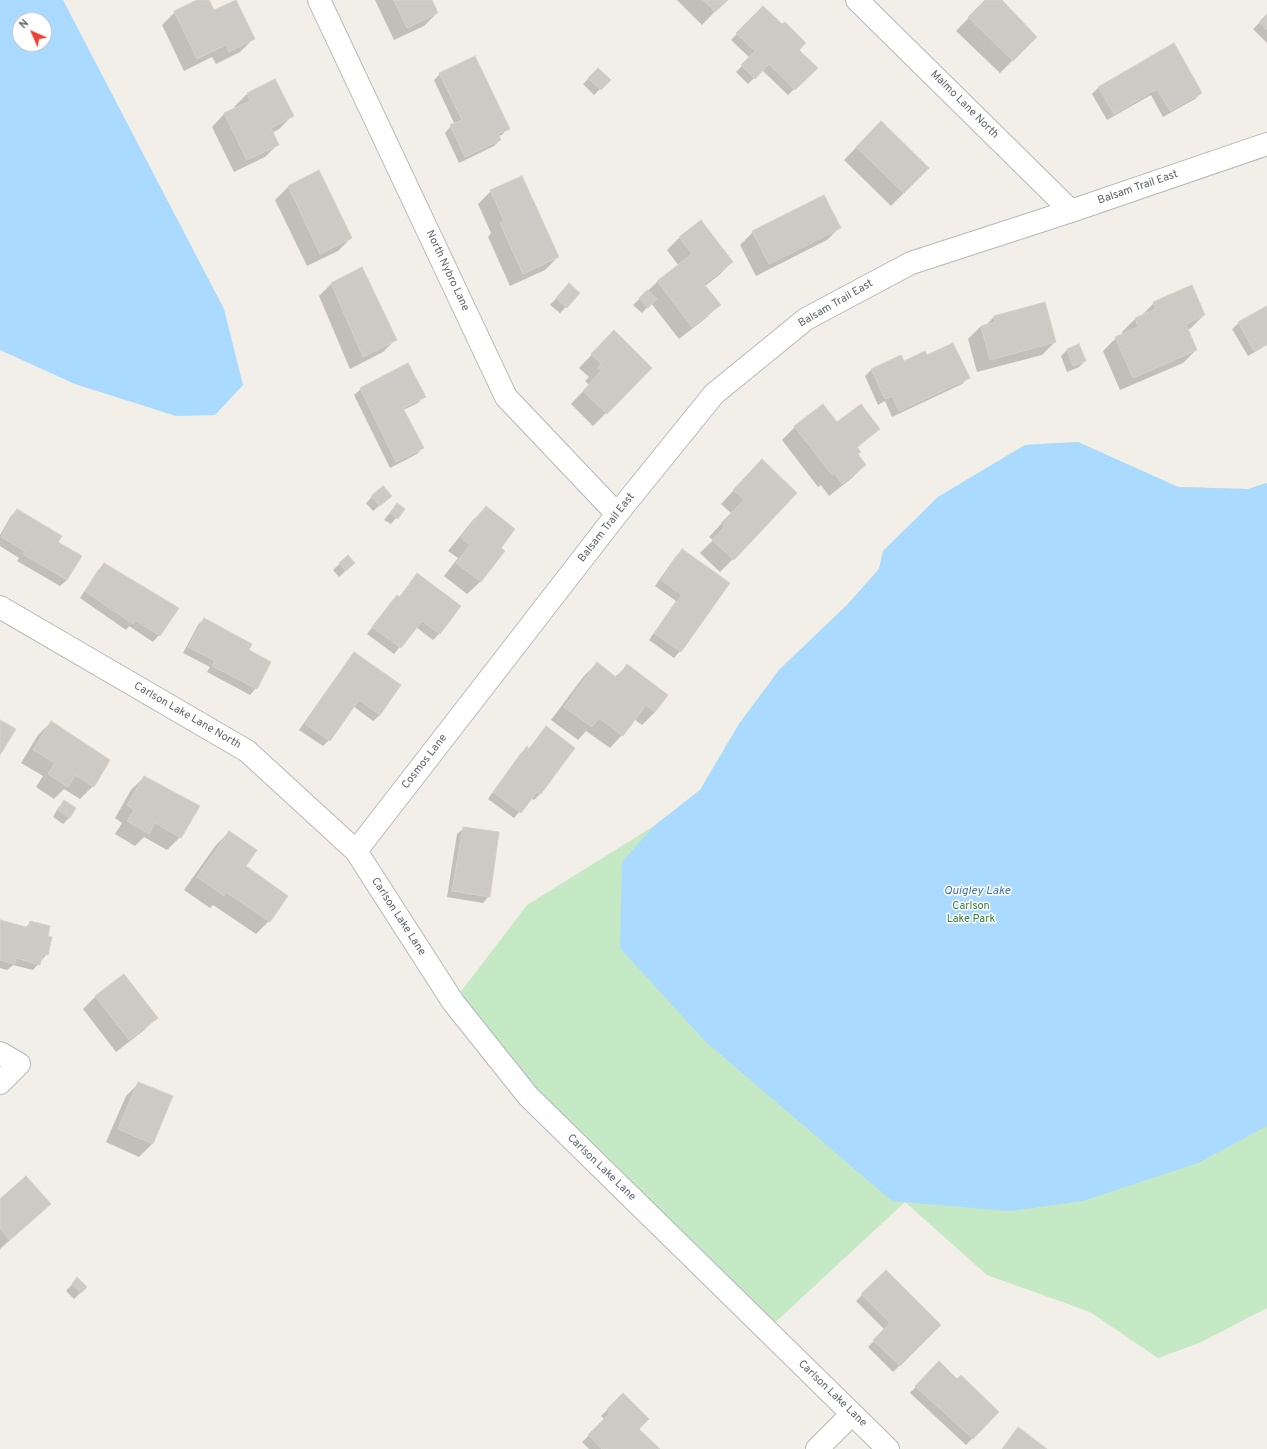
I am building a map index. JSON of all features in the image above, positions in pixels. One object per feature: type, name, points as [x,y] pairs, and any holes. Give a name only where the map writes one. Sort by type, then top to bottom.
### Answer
[{"type":"street","name":"North Nybro Lane","points":[[319,0],[506,397],[617,514]]},
{"type":"street","name":"Malmo Lane North","points":[[857,0],[1071,211]]},
{"type":"street","name":"Balsam Trail East","points":[[493,673],[617,514],[714,394],[806,319],[911,263],[1071,211],[1267,144]]},
{"type":"street","name":"Carlson Lake Lane North","points":[[0,607],[247,751],[356,851]]},
{"type":"street","name":"Cosmos Lane","points":[[356,851],[493,673]]},
{"type":"street","name":"Carlson Lake Lane","points":[[356,851],[452,1002],[528,1096],[888,1449]]},
{"type":"street","points":[[0,1053],[19,1064],[0,1083]]},
{"type":"street","points":[[817,1449],[852,1414]]},
{"type":"green space","name":"Quigley Lake","points":[[1078,442],[1178,487],[1248,489],[1267,483],[1267,1308],[1199,1343],[1158,1358],[1090,1312],[987,1275],[905,1202],[767,1330],[453,1002],[527,905],[654,826],[700,790],[739,724],[779,670],[847,605],[879,569],[883,551],[938,497],[1025,445]]},
{"type":"water","points":[[0,0],[63,0],[224,309],[243,385],[215,415],[176,416],[75,384],[0,350]]},
{"type":"water","name":"Quigley Lake","points":[[1078,442],[1178,487],[1248,489],[1267,483],[1267,1126],[1198,1163],[1083,1201],[1010,1211],[892,1201],[706,1042],[620,948],[622,862],[654,826],[700,790],[739,724],[779,670],[847,605],[879,569],[883,551],[938,497],[1025,445]]},
{"type":"building","points":[[197,0],[209,0],[214,10],[236,0],[255,39],[229,52],[226,45],[197,59],[174,11]]},
{"type":"building","points":[[394,0],[432,0],[438,13],[407,28]]},
{"type":"building","points":[[703,0],[728,0],[715,12]]},
{"type":"building","points":[[985,0],[1002,0],[1037,37],[1013,61],[968,17]]},
{"type":"building","points":[[763,6],[782,24],[785,22],[806,43],[799,50],[818,68],[795,90],[769,64],[755,79],[741,65],[755,51],[736,33]]},
{"type":"building","points":[[1267,14],[1267,30],[1259,22]]},
{"type":"building","points":[[1174,43],[1202,93],[1170,111],[1157,89],[1114,114],[1098,87]]},
{"type":"building","points":[[475,56],[510,129],[498,134],[501,140],[465,157],[450,125],[462,120],[439,73]]},
{"type":"building","points":[[598,68],[611,80],[601,90],[588,78]]},
{"type":"building","points":[[275,79],[294,116],[271,128],[279,145],[247,160],[224,113],[250,101],[247,93]]},
{"type":"building","points":[[881,121],[929,168],[904,193],[856,147]]},
{"type":"building","points":[[319,170],[352,238],[320,254],[288,186]]},
{"type":"building","points":[[522,176],[559,257],[523,274],[500,223],[504,221],[490,190]]},
{"type":"building","points":[[824,195],[841,228],[769,264],[752,231]]},
{"type":"building","points":[[701,220],[733,262],[704,284],[721,305],[692,327],[657,281],[692,254],[679,237]]},
{"type":"building","points":[[362,267],[397,340],[363,357],[331,283]]},
{"type":"building","points":[[569,283],[580,293],[567,308],[556,298]]},
{"type":"building","points":[[1192,285],[1205,315],[1186,324],[1197,350],[1133,378],[1115,337],[1138,327],[1135,318],[1156,309],[1153,302]]},
{"type":"building","points":[[647,290],[657,299],[648,308],[639,298]]},
{"type":"building","points":[[1045,302],[1056,342],[990,360],[981,326],[995,322],[994,316]]},
{"type":"building","points":[[1267,306],[1267,344],[1254,351],[1238,322]]},
{"type":"building","points":[[614,330],[652,368],[607,414],[583,391],[601,371],[597,368],[601,364],[591,354]]},
{"type":"building","points":[[953,343],[970,378],[899,411],[892,396],[885,399],[871,369],[901,355],[904,361],[925,351],[927,355]]},
{"type":"building","points":[[1079,344],[1086,361],[1073,366],[1067,349]]},
{"type":"building","points":[[408,363],[426,397],[403,408],[424,448],[396,462],[360,388]]},
{"type":"building","points":[[823,404],[837,422],[861,404],[880,429],[857,447],[861,452],[858,454],[866,465],[842,484],[835,473],[832,475],[794,426]]},
{"type":"building","points":[[762,459],[797,493],[734,560],[712,540],[725,526],[721,523],[744,500],[733,490]]},
{"type":"building","points":[[383,486],[392,496],[380,506],[371,496]]},
{"type":"building","points":[[397,503],[405,509],[398,519],[390,513]]},
{"type":"building","points":[[486,506],[515,529],[501,548],[505,551],[481,582],[456,563],[470,545],[461,537]]},
{"type":"building","points":[[17,509],[62,536],[58,542],[82,556],[67,580],[23,554],[25,551],[1,537]]},
{"type":"building","points":[[682,549],[730,583],[681,652],[654,633],[682,595],[661,580]]},
{"type":"building","points":[[348,555],[355,563],[346,571],[339,563]]},
{"type":"building","points":[[104,563],[179,608],[160,636],[135,620],[133,624],[85,591]]},
{"type":"building","points":[[417,573],[461,606],[440,634],[422,621],[401,648],[372,627],[397,595],[400,597]]},
{"type":"building","points":[[204,618],[252,644],[249,650],[271,662],[257,689],[212,666],[215,661],[188,647]]},
{"type":"building","points":[[354,652],[401,685],[380,715],[359,700],[330,741],[305,724]]},
{"type":"building","points":[[597,662],[617,678],[627,664],[668,695],[655,712],[646,705],[623,736],[599,718],[592,727],[564,707]]},
{"type":"building","points":[[0,720],[16,729],[0,755]]},
{"type":"building","points":[[51,721],[110,760],[94,787],[75,775],[68,787],[48,774],[55,763],[33,750]]},
{"type":"building","points":[[546,726],[575,748],[541,794],[537,792],[521,813],[493,792],[527,746],[529,749]]},
{"type":"building","points":[[144,776],[200,806],[181,838],[155,823],[149,834],[127,821],[134,810],[127,805]]},
{"type":"building","points":[[64,800],[76,808],[70,818],[58,810]]},
{"type":"building","points":[[463,827],[499,832],[490,897],[452,891]]},
{"type":"building","points":[[229,831],[257,850],[246,866],[288,896],[270,922],[226,892],[224,896],[197,877]]},
{"type":"building","points":[[0,920],[29,928],[30,921],[50,926],[48,936],[52,937],[48,955],[43,954],[40,965],[16,958],[15,964],[0,960]]},
{"type":"building","points":[[124,974],[158,1018],[129,1040],[95,996]]},
{"type":"building","points":[[138,1082],[173,1096],[153,1144],[118,1129]]},
{"type":"building","points":[[26,1176],[51,1204],[10,1240],[0,1228],[0,1199]]},
{"type":"building","points":[[886,1270],[941,1325],[900,1366],[873,1340],[890,1323],[861,1294]]},
{"type":"building","points":[[77,1277],[87,1287],[81,1293],[72,1284]]},
{"type":"building","points":[[939,1361],[957,1379],[961,1375],[999,1412],[973,1439],[915,1386]]},
{"type":"building","points":[[623,1393],[649,1419],[639,1429],[660,1449],[602,1449],[588,1435],[610,1413],[607,1409]]},
{"type":"building","points":[[1018,1427],[1047,1449],[1002,1449]]},
{"type":"park label","name":"Carlson Lake Park","points":[[971,913]]}]
